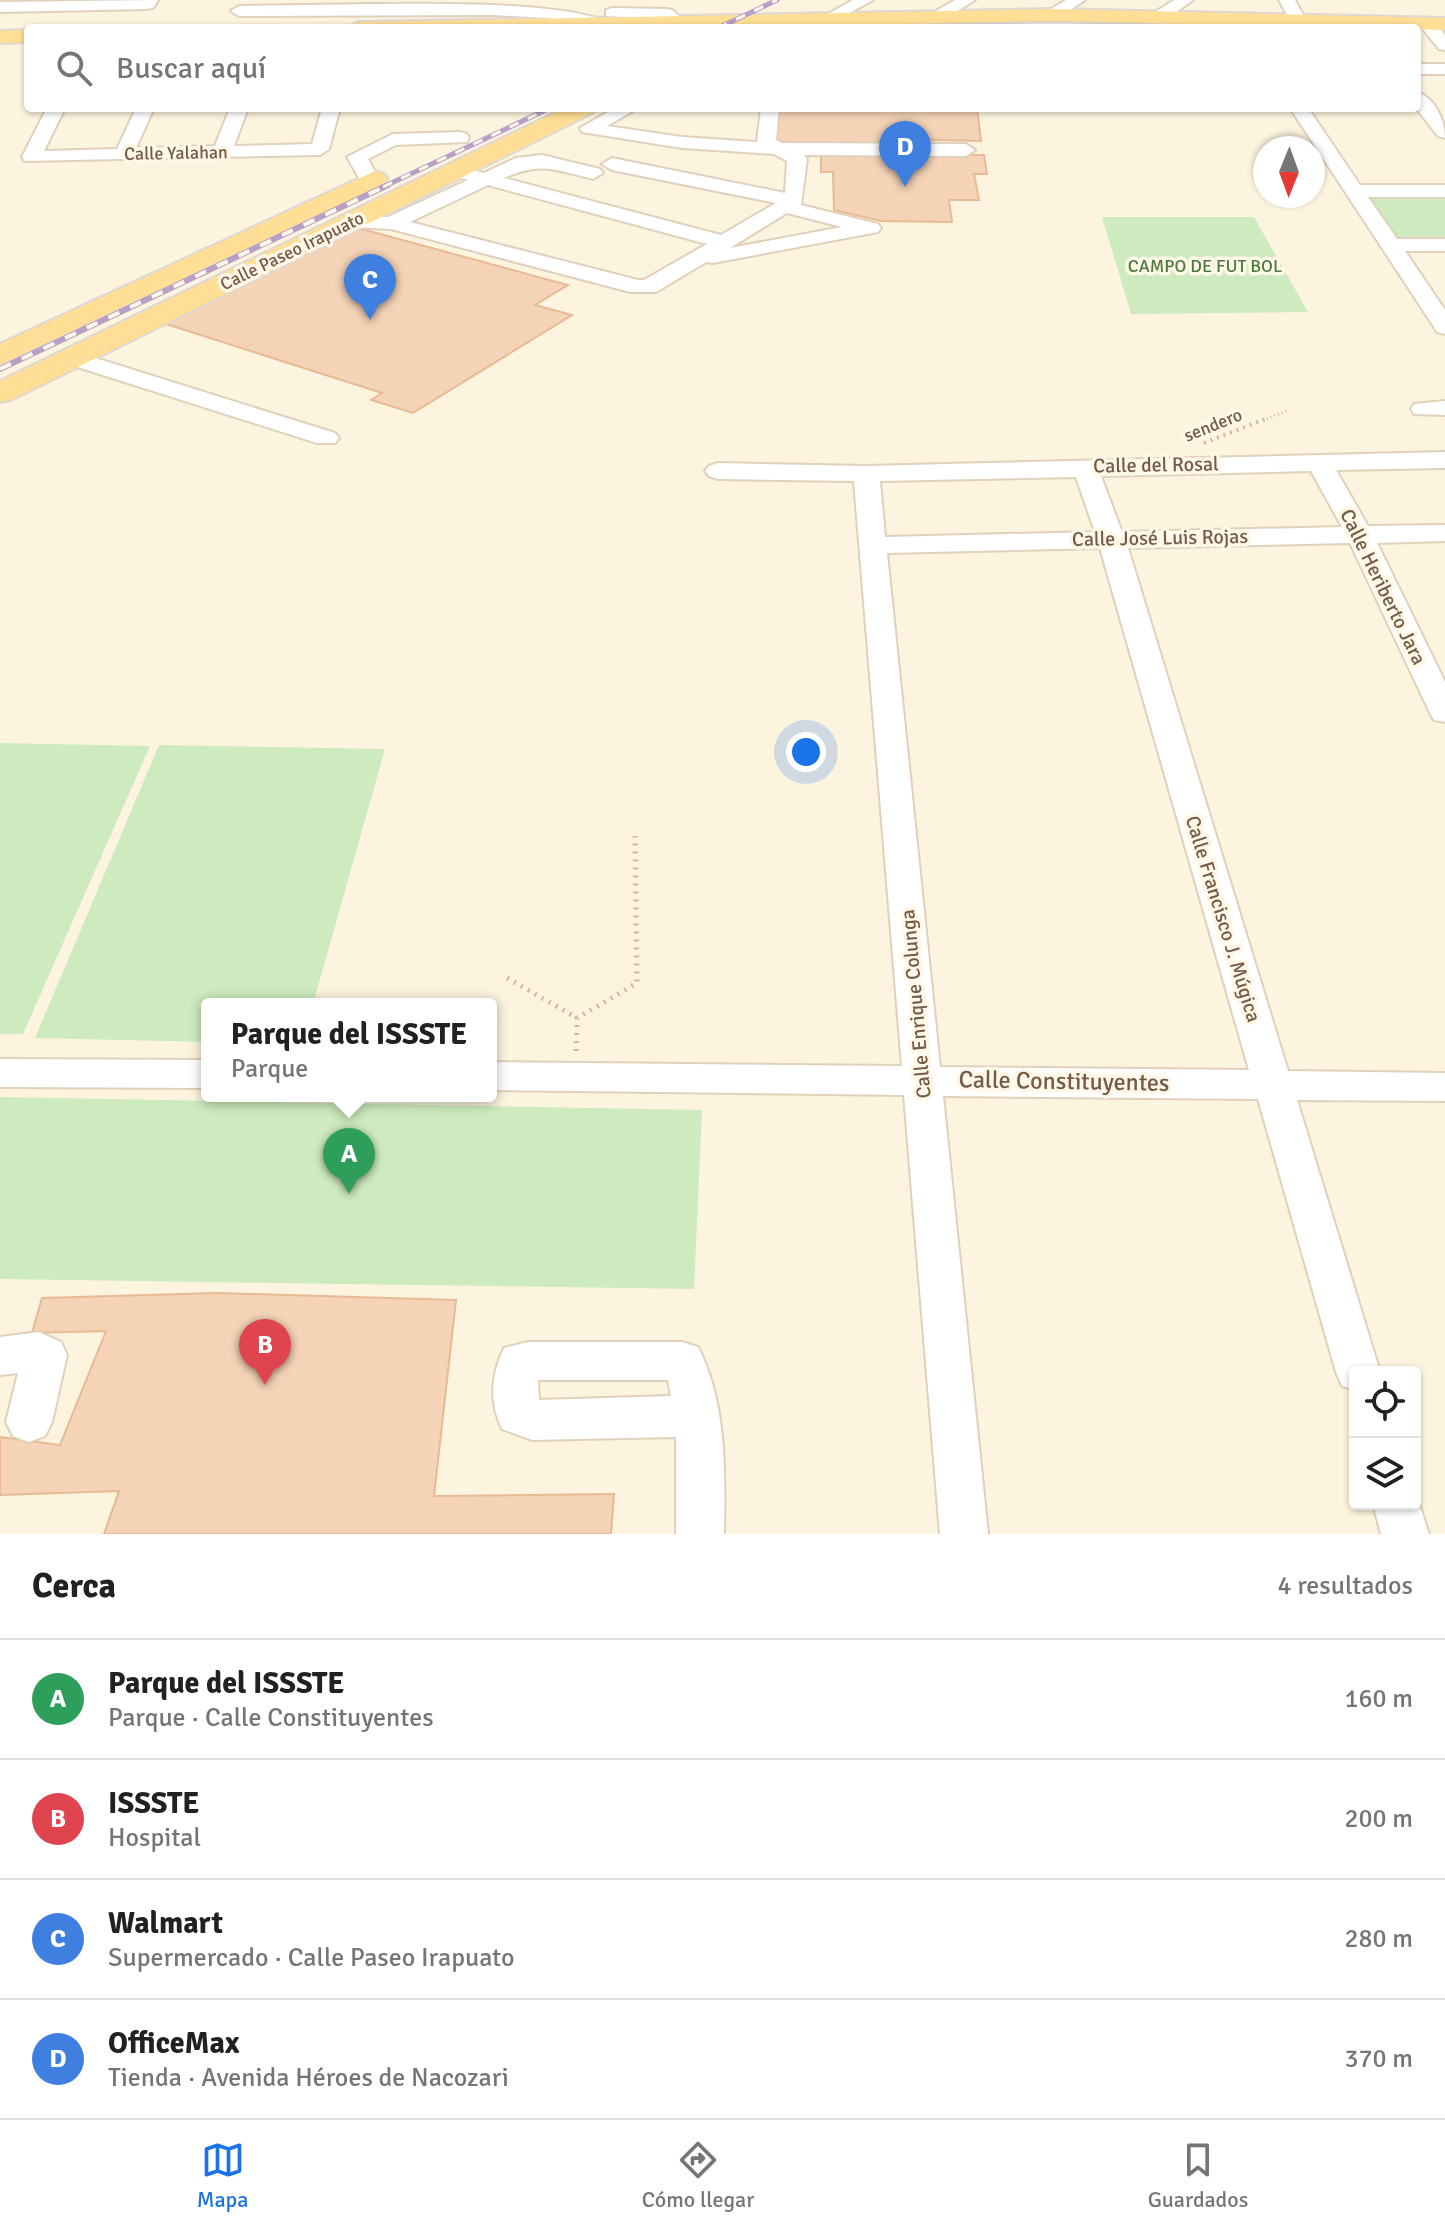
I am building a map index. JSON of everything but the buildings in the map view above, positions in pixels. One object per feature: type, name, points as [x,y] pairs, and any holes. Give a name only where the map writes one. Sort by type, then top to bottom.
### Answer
[{"type":"main road","points":[[726,24],[755,23],[800,0]]},
{"type":"main road","points":[[839,24],[908,17],[1052,15],[1305,18],[1403,24]]},
{"type":"main road","points":[[884,24],[1305,18]]},
{"type":"main road","points":[[486,24],[614,20],[680,24]]},
{"type":"main road","points":[[726,24],[792,24]]},
{"type":"main road","points":[[0,37],[24,36]]},
{"type":"main road","points":[[0,45],[24,44]]},
{"type":"main road","name":"Calle Paseo Irapuato","points":[[0,393],[548,126],[586,118]]},
{"type":"main road","name":"Calle Paseo Irapuato","points":[[0,356],[368,176],[486,126]]},
{"type":"street","points":[[0,7],[148,4],[150,0]]},
{"type":"street","points":[[229,24],[243,6],[517,5],[614,20],[643,0]]},
{"type":"street","points":[[830,24],[865,0]]},
{"type":"street","points":[[942,14],[967,0]]},
{"type":"street","points":[[1052,15],[1077,0]]},
{"type":"street","points":[[1160,16],[1185,0]]},
{"type":"street","points":[[1436,26],[1445,45]]},
{"type":"street","points":[[1421,69],[1445,69]]},
{"type":"street","points":[[1421,102],[1445,132]]},
{"type":"street","name":"Calle Yalahan","points":[[54,112],[32,157],[320,149],[330,112]]},
{"type":"street","points":[[124,154],[143,112]]},
{"type":"street","points":[[222,152],[237,112]]},
{"type":"street","points":[[548,126],[600,112]]},
{"type":"street","points":[[586,118],[612,112]]},
{"type":"street","points":[[770,112],[772,142]]},
{"type":"street","points":[[1302,112],[1445,327]]},
{"type":"street","points":[[586,118],[644,140],[966,150]]},
{"type":"street","points":[[586,118],[772,142],[797,159],[790,204]]},
{"type":"street","points":[[368,176],[431,141],[460,138]]},
{"type":"street","points":[[552,196],[612,164],[644,140]]},
{"type":"street","points":[[585,205],[645,171],[678,142]]},
{"type":"street","points":[[391,223],[532,161],[593,173]]},
{"type":"street","points":[[612,164],[790,204],[871,228],[694,261]]},
{"type":"street","points":[[456,171],[724,242]]},
{"type":"street","points":[[1354,191],[1445,191]]},
{"type":"street","points":[[353,221],[391,223],[638,287],[655,285],[790,204]]},
{"type":"street","points":[[1390,245],[1445,245]]},
{"type":"street","points":[[73,358],[326,438]]},
{"type":"street","name":"Calle del Rosal","points":[[718,471],[866,474],[1445,460]]},
{"type":"street","name":"Calle Heriberto Jara","points":[[1319,462],[1360,536],[1445,713]]},
{"type":"street","name":"Calle Francisco J. Múgica","points":[[1085,467],[1111,538],[1356,1366]]},
{"type":"street","name":"Calle Enrique Colunga","points":[[866,474],[875,545],[964,1534]]},
{"type":"street","name":"Calle José Luis Rojas","points":[[875,545],[1445,533]]},
{"type":"street","points":[[0,1073],[201,1074]]},
{"type":"street","name":"Calle Constituyentes","points":[[497,1076],[1445,1087]]},
{"type":"street","points":[[0,1356],[39,1351],[45,1355],[29,1422]]},
{"type":"street","points":[[697,1416],[700,1534]]},
{"type":"street","points":[[1399,1510],[1405,1534]]},
{"type":"path","name":"sendero","points":[[1204,443],[1289,410]]},
{"type":"path","points":[[577,1018],[637,983],[635,836]]},
{"type":"path","points":[[507,978],[577,1018]]},
{"type":"path","points":[[575,1076],[577,1018]]},
{"type":"green space","points":[[1369,197],[1445,197],[1445,238],[1398,238]]},
{"type":"green space","name":"CAMPO DE FUT BOL","points":[[1102,217],[1254,217],[1308,312],[1131,314]]},
{"type":"green space","points":[[0,743],[150,746],[23,1034],[0,1034]]},
{"type":"green space","points":[[159,745],[385,749],[315,998],[201,998],[201,1042],[35,1038]]},
{"type":"green space","points":[[0,1097],[702,1110],[694,1289],[0,1279]]},
{"type":"railway","points":[[726,24],[777,0]]},
{"type":"railway","points":[[383,187],[542,112]]},
{"type":"railway","points":[[0,369],[388,185]]},
{"type":"place","name":"OfficeMax","points":[[905,187]]},
{"type":"place","name":"Walmart","points":[[370,320]]},
{"type":"place","name":"Parque del ISSSTE","points":[[349,1194]]},
{"type":"place","name":"ISSSTE","points":[[265,1385]]}]
